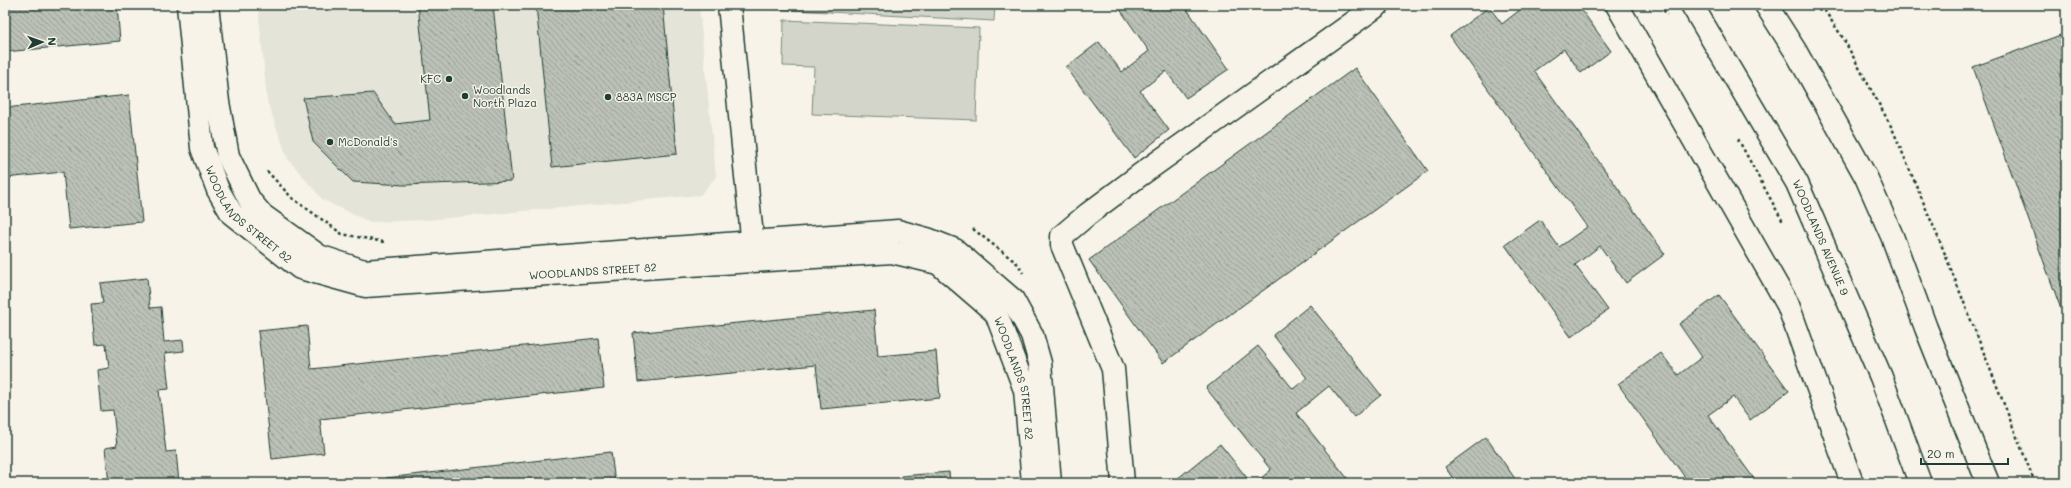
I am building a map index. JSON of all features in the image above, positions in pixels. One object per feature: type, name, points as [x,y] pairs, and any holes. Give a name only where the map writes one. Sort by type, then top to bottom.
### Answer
[{"type":"street","name":"WOODLANDS STREET 82","points":[[188,5],[202,148],[218,190],[232,214],[300,268],[365,286],[602,263],[753,251],[898,231],[927,238],[955,250],[1013,300],[1032,335],[1041,370],[1050,483]]},
{"type":"street","name":"WOODLANDS STREET 82","points":[[207,5],[218,102],[228,156],[238,179],[250,201],[262,215],[320,256],[364,271],[602,263]]},
{"type":"street","points":[[729,5],[753,251]]},
{"type":"street","points":[[1123,483],[1113,369],[1062,245],[1062,236],[1088,214],[1378,5]]},
{"type":"street","points":[[1617,5],[1788,305],[1852,483]]},
{"type":"street","name":"WOODLANDS AVENUE 9","points":[[1692,5],[1797,184],[1881,377],[1920,483]]},
{"type":"street","points":[[1766,5],[1796,52],[1866,177],[1892,236],[1926,328],[1988,483]]},
{"type":"street","name":"WOODLANDS STREET 82","points":[[753,251],[892,252],[938,263],[996,313],[1025,390],[1033,483]]},
{"type":"path","points":[[1660,5],[1669,18]]},
{"type":"path","points":[[1821,5],[1842,38],[1892,128],[1946,256],[2035,483]]},
{"type":"path","points":[[1735,133],[1784,224]]},
{"type":"shaded area","name":"Woodlands North Plaza","points":[[258,5],[699,5],[716,177],[700,195],[427,220],[369,222],[323,200],[288,159],[267,101]]},
{"type":"shaded area","points":[[775,5],[995,5],[994,21],[774,9]]},
{"type":"shaded area","points":[[784,20],[979,28],[976,120],[812,114],[814,67],[783,66]]},
{"type":"building","points":[[5,5],[117,5],[120,41],[5,52]]},
{"type":"building","name":"Woodlands North Plaza","points":[[418,5],[493,5],[512,181],[404,185],[353,182],[313,142],[303,98],[373,93],[395,124],[430,120]]},
{"type":"building","name":"883A MSCP","points":[[536,5],[663,5],[677,154],[552,167]]},
{"type":"building","points":[[1117,5],[1184,5],[1229,69],[1186,98],[1166,71],[1140,91],[1169,130],[1134,158],[1066,67],[1099,42],[1122,72],[1149,51]]},
{"type":"building","points":[[1526,5],[1578,5],[1611,51],[1581,73],[1564,49],[1534,71],[1665,254],[1626,283],[1600,246],[1575,265],[1608,310],[1571,337],[1505,245],[1540,220],[1559,247],[1587,227],[1450,36],[1489,7],[1502,24]]},
{"type":"building","points":[[2066,33],[2066,323],[1973,67]]},
{"type":"building","points":[[1355,68],[1428,171],[1163,363],[1089,260]]},
{"type":"building","points":[[129,95],[142,222],[69,229],[63,172],[5,178],[5,108]]},
{"type":"building","points":[[147,278],[150,308],[161,307],[164,342],[183,340],[184,351],[165,353],[169,389],[159,390],[166,452],[176,451],[179,483],[109,483],[105,448],[117,446],[113,410],[101,411],[97,370],[109,368],[106,344],[95,345],[91,304],[103,303],[100,283]]},
{"type":"building","points":[[1719,295],[1789,391],[1750,420],[1733,397],[1708,415],[1757,483],[1689,483],[1618,384],[1661,353],[1678,375],[1702,357],[1679,324]]},
{"type":"building","points":[[1310,305],[1381,395],[1354,417],[1329,386],[1296,413],[1351,483],[1255,483],[1271,470],[1206,388],[1258,346],[1293,389],[1307,378],[1273,335]]},
{"type":"building","points":[[874,310],[878,356],[936,351],[940,398],[821,409],[816,365],[638,382],[633,333]]},
{"type":"building","points":[[307,326],[311,369],[598,338],[604,388],[320,419],[324,453],[272,459],[258,331]]},
{"type":"building","points":[[1486,437],[1518,483],[1456,483],[1445,467]]},
{"type":"building","points":[[1220,444],[1251,483],[1180,483],[1177,479]]},
{"type":"building","points":[[611,452],[615,483],[386,483],[386,478]]},
{"type":"building","points":[[949,472],[950,483],[901,483],[901,476]]},
{"type":"place","name":"KFC","points":[[449,79]]},
{"type":"place","name":"Woodlands North Plaza","points":[[465,96]]},
{"type":"place","name":"883A MSCP","points":[[608,97]]},
{"type":"place","name":"McDonald's","points":[[330,142]]}]
